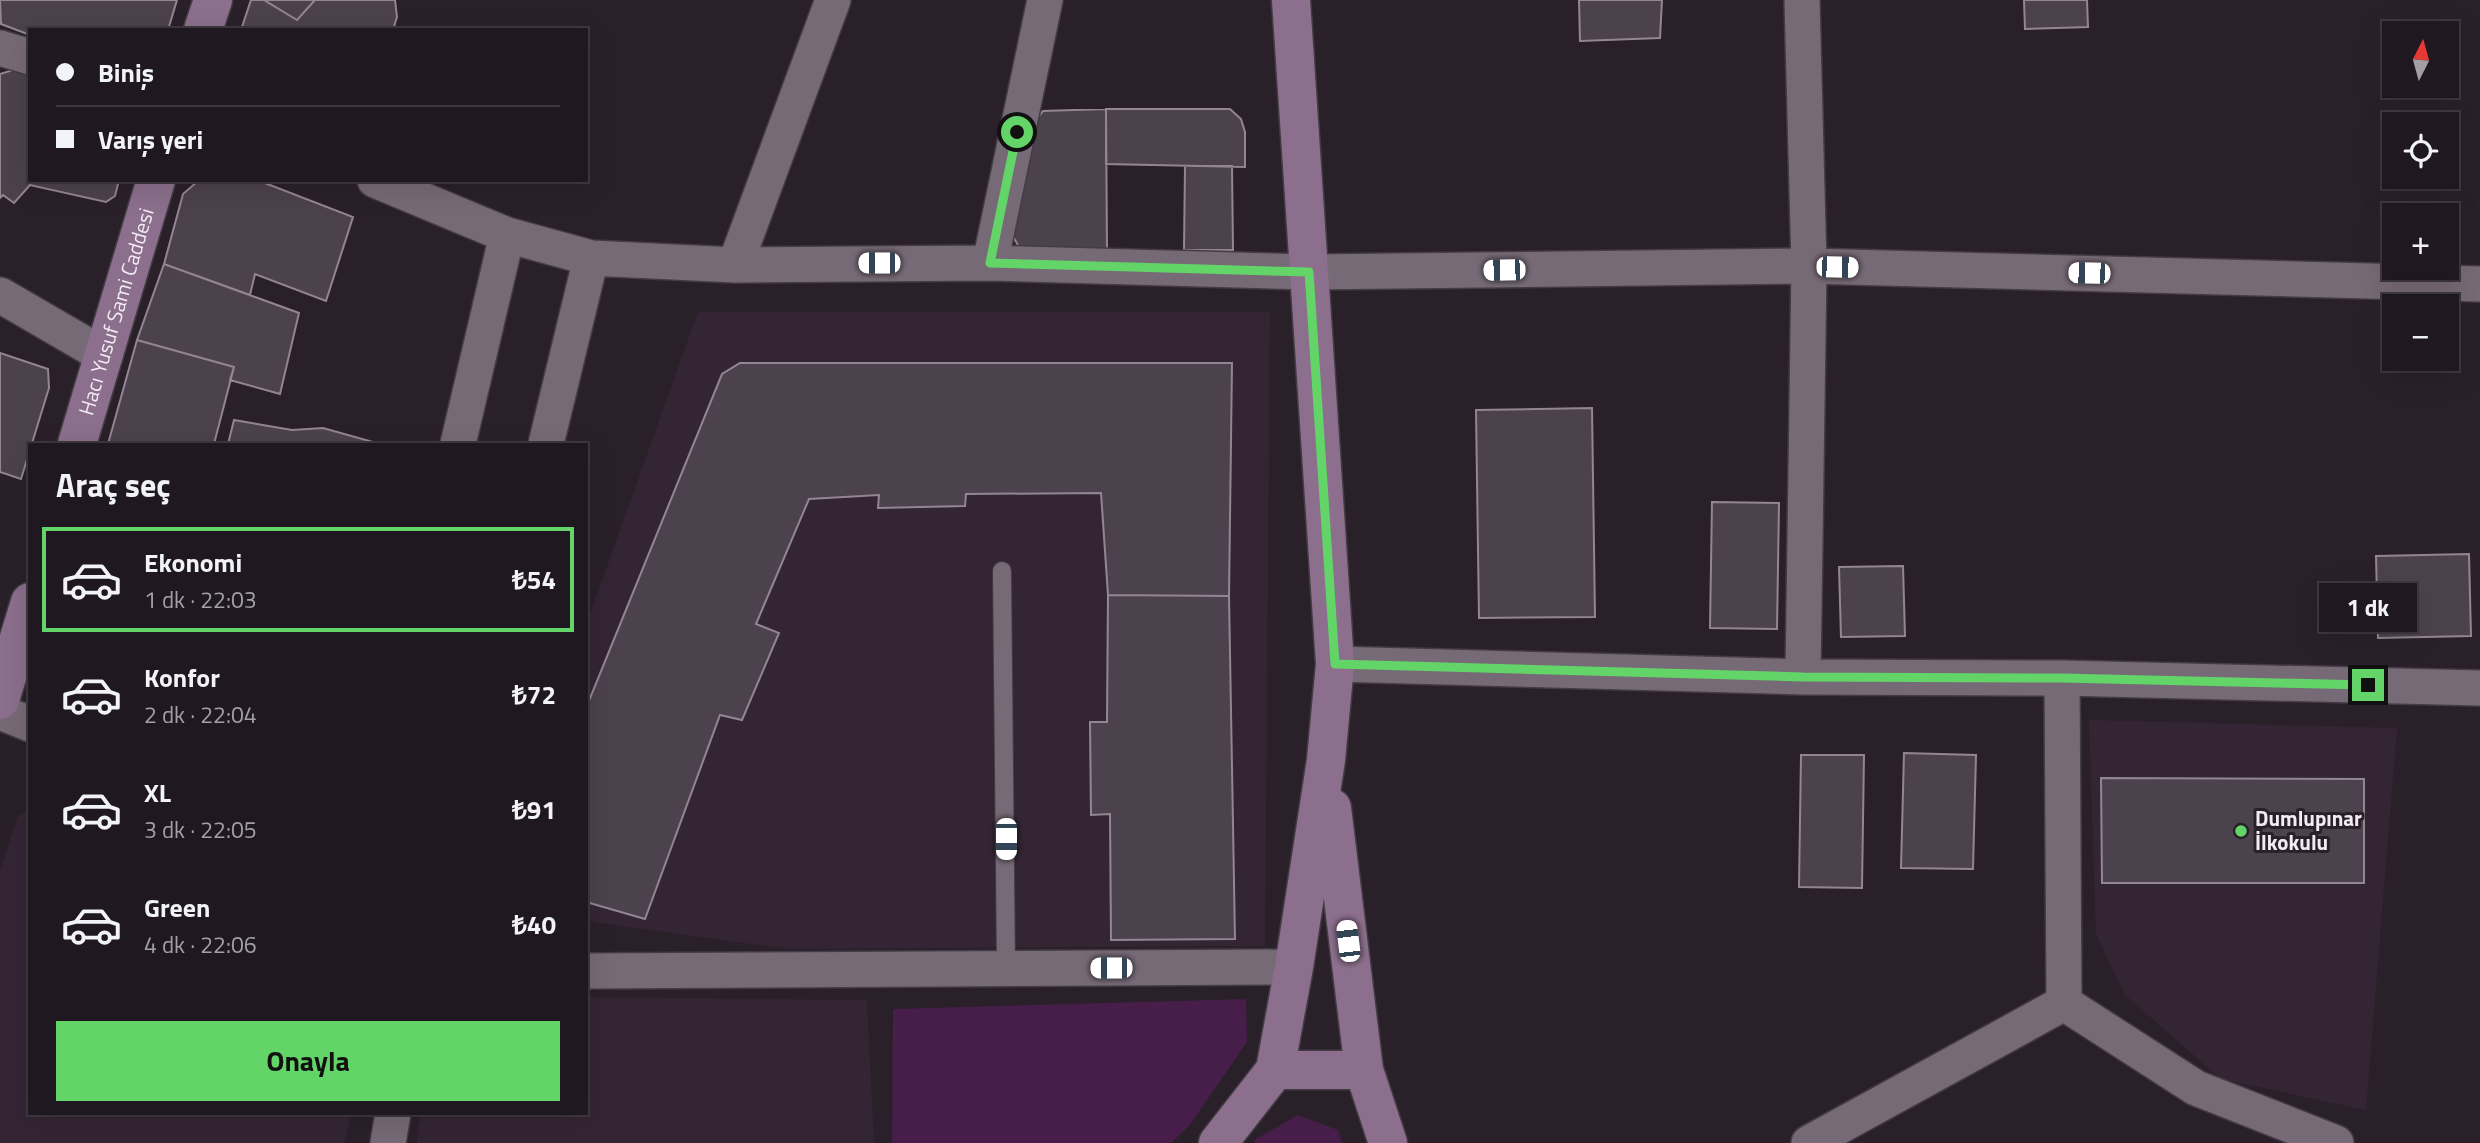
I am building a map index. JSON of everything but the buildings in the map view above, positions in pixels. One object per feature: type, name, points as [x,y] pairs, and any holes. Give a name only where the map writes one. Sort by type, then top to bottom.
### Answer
[{"type":"main road","points":[[204,28],[213,0]]},
{"type":"main road","points":[[1218,1143],[1275,1070],[1326,760],[1335,664],[1291,0]]},
{"type":"main road","name":"Hacı Yusuf Sami Caddesi","points":[[78,443],[155,182]]},
{"type":"main road","points":[[0,699],[28,608]]},
{"type":"main road","points":[[1326,760],[1364,1070],[1388,1143]]},
{"type":"main road","points":[[1275,1070],[1364,1070]]},
{"type":"street","points":[[735,265],[833,0]]},
{"type":"street","points":[[990,263],[1045,0]]},
{"type":"street","points":[[1802,0],[1809,266],[1803,677]]},
{"type":"street","points":[[0,48],[28,56]]},
{"type":"street","points":[[380,182],[507,235],[591,258],[735,265],[990,263],[1309,272],[1809,266],[2480,284]]},
{"type":"street","points":[[458,443],[507,235]]},
{"type":"street","points":[[546,443],[591,258]]},
{"type":"street","points":[[0,295],[104,356]]},
{"type":"street","points":[[1335,664],[1803,677],[2062,678],[2480,688]]},
{"type":"street","points":[[2062,678],[2064,1003]]},
{"type":"street","points":[[0,712],[28,723]]},
{"type":"street","points":[[588,971],[1294,967]]},
{"type":"street","points":[[1809,1143],[2064,1003]]},
{"type":"street","points":[[2064,1003],[2196,1088],[2336,1143]]},
{"type":"street","points":[[388,1143],[393,1115]]},
{"type":"lane","points":[[1002,571],[1006,969]]},
{"type":"shaded area","points":[[698,312],[1270,312],[1265,946],[788,949],[588,921],[588,619]]},
{"type":"shaded area","name":"Dumlupınar İlkokulu","points":[[2089,720],[2397,728],[2366,1110],[2221,1079],[2125,995],[2096,934]]},
{"type":"shaded area","points":[[28,809],[28,1115],[351,1115],[344,1143],[0,1143],[0,870],[18,816]]},
{"type":"shaded area","points":[[588,997],[867,1000],[874,1143],[417,1143],[420,1115],[588,1115]]},
{"type":"shaded area","points":[[1246,999],[1247,1042],[1189,1126],[1171,1143],[892,1143],[893,1009]]},
{"type":"shaded area","points":[[1298,1115],[1338,1130],[1342,1143],[1254,1143],[1256,1139]]},
{"type":"place","name":"Dumlupınar İlkokulu","points":[[2241,831]]},
{"type":"route","points":[[1017,132],[990,263],[1309,272],[1335,664],[1803,677],[2062,678],[2368,685]]}]
